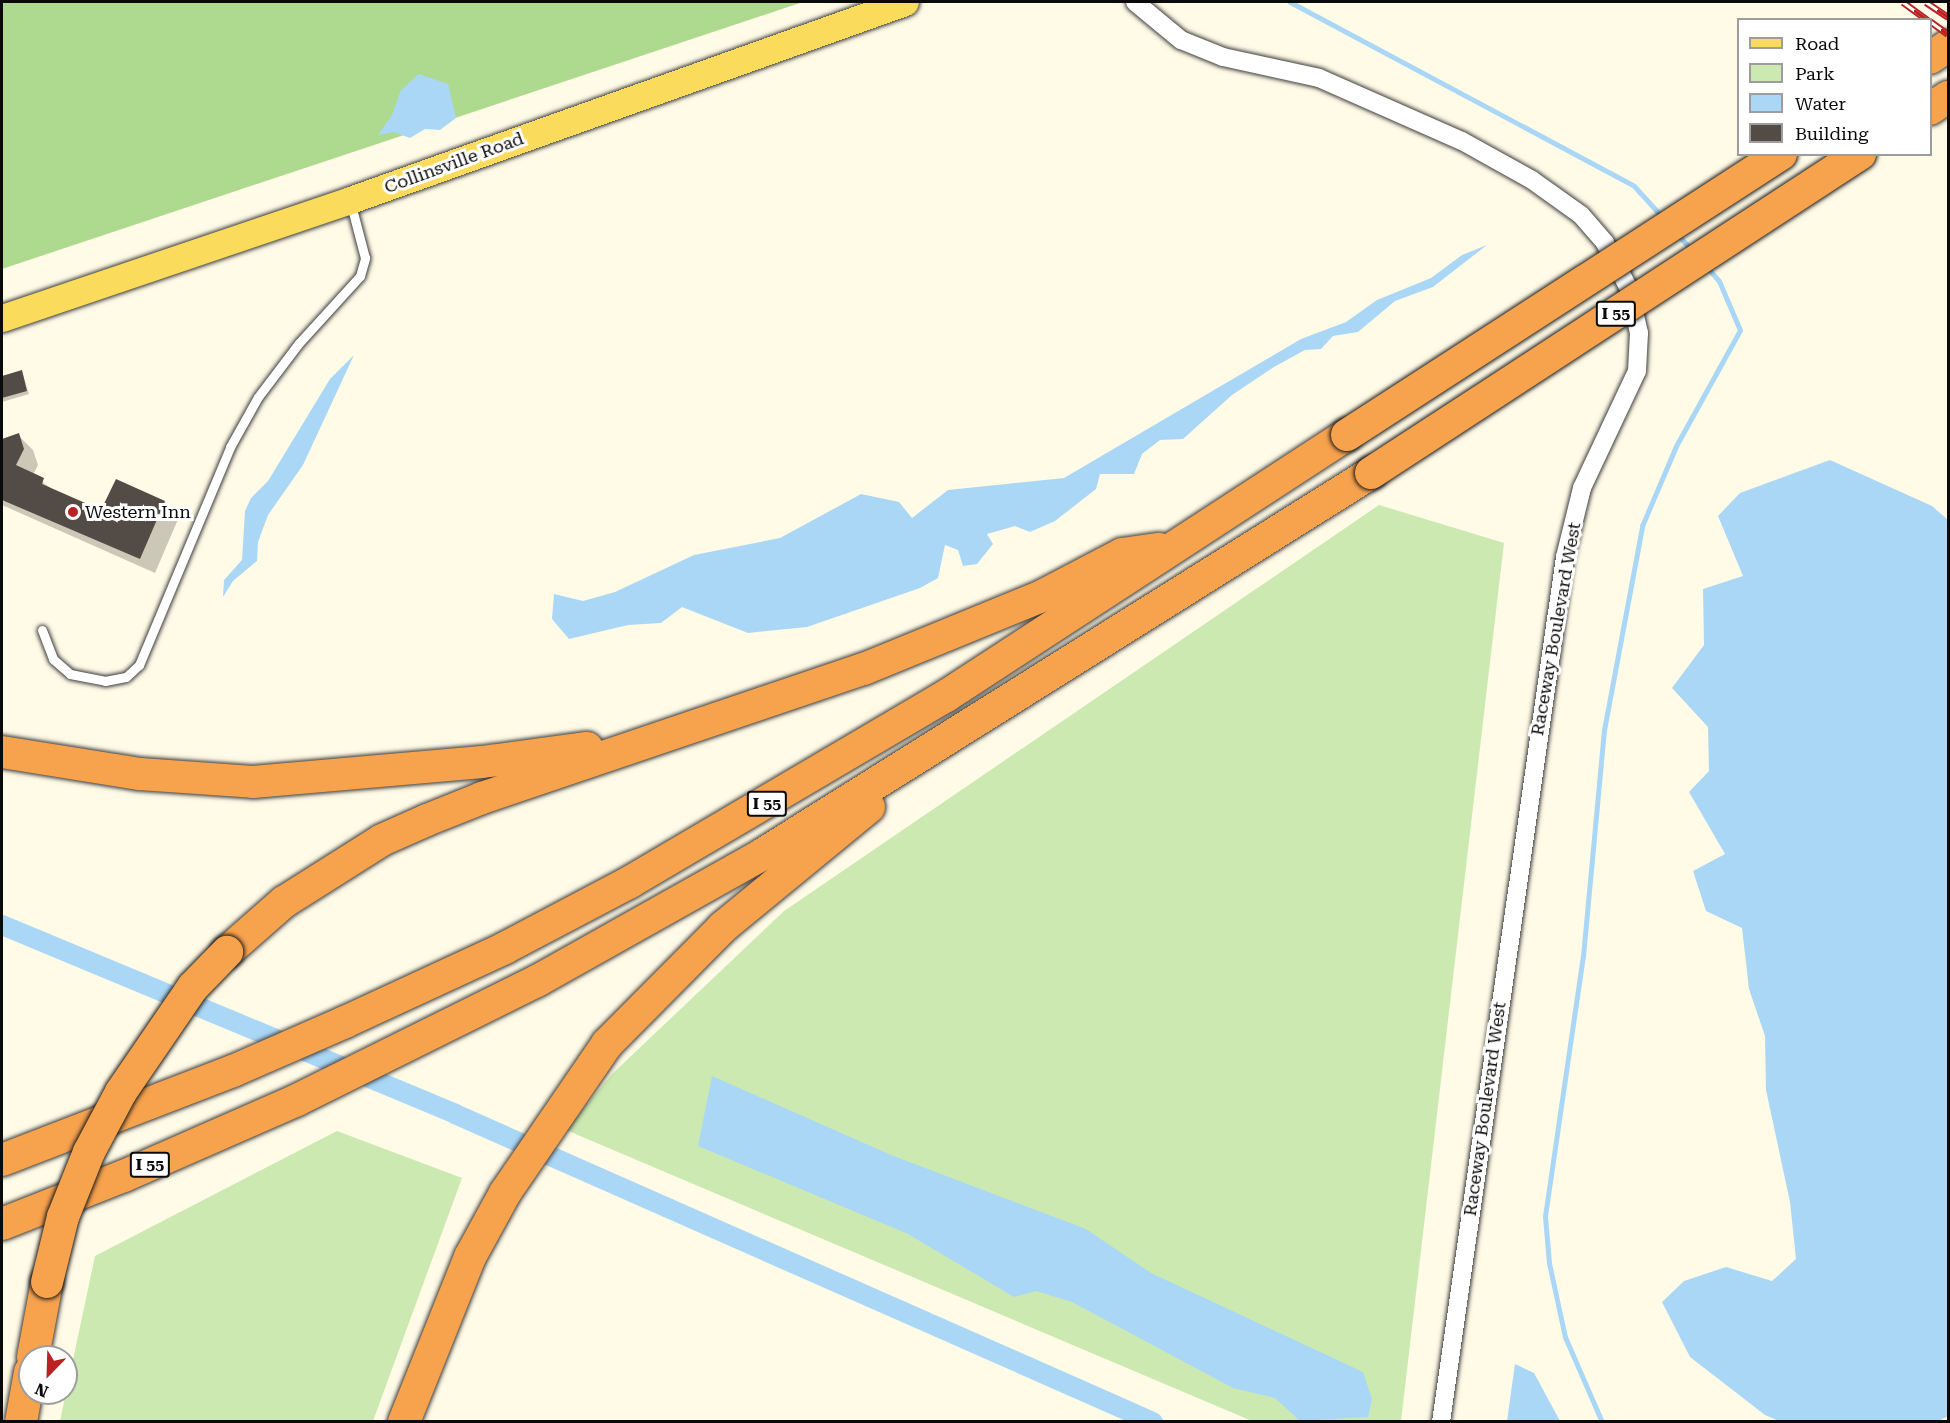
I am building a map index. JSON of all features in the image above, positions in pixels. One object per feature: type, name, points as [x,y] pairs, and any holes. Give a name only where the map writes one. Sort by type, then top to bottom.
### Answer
[{"type":"highway","points":[[1932,57],[1948,46]]},
{"type":"highway","points":[[1932,108],[1948,97]]},
{"type":"highway","name":"I 55","points":[[2,1160],[233,1071],[345,1022],[515,942],[757,810],[946,696],[1169,549],[1778,156]]},
{"type":"highway","name":"I 55","points":[[2,1224],[124,1176],[297,1100],[401,1049],[645,921],[763,854],[1371,473],[1857,156]]},
{"type":"highway","points":[[35,1345],[47,1282],[63,1217],[89,1152],[121,1092],[193,987],[243,936],[284,902],[382,840],[482,798],[662,738],[960,632],[1122,554],[1169,549]]},
{"type":"highway","points":[[2,752],[140,774],[253,782],[482,762],[662,738]]},
{"type":"highway","points":[[404,1422],[443,1318],[505,1193],[562,1106],[607,1044],[654,992],[723,927],[875,802],[907,764]]},
{"type":"highway","points":[[21,1422],[24,1405]]},
{"type":"main road","name":"Collinsville Road","points":[[2,318],[350,200],[905,2]]},
{"type":"street","name":"Raceway Boulevard West","points":[[1135,2],[1181,40],[1222,57],[1319,78],[1462,141],[1532,180],[1581,215],[1605,243],[1629,289],[1639,333],[1637,371],[1582,488],[1565,557],[1441,1422]]},
{"type":"lane","points":[[42,630],[53,658],[70,674],[105,681],[126,677],[139,665],[230,447],[258,397],[299,344],[360,276],[365,258],[350,200]]},
{"type":"green space","points":[[2,2],[803,2],[2,269]]},
{"type":"green space","points":[[1379,505],[1504,543],[1401,1421],[1252,1421],[566,1130],[611,1075],[784,911]]},
{"type":"green space","points":[[337,1131],[462,1178],[373,1421],[60,1421],[63,1405],[78,1405],[78,1345],[76,1345],[95,1256]]},
{"type":"water","points":[[419,74],[448,84],[456,118],[440,130],[425,129],[410,138],[394,132],[378,135],[392,115],[401,90]]},
{"type":"water","points":[[1487,245],[1433,287],[1395,301],[1358,332],[1333,336],[1321,349],[1305,350],[1274,367],[1232,395],[1183,439],[1160,440],[1142,454],[1134,474],[1100,474],[1096,489],[1055,521],[1030,532],[1015,526],[987,534],[993,544],[977,564],[963,566],[958,550],[945,545],[938,578],[920,588],[807,627],[748,633],[682,607],[661,623],[628,625],[569,639],[552,619],[554,594],[583,601],[615,592],[694,555],[780,538],[861,494],[899,502],[912,518],[948,490],[1064,478],[1301,339],[1346,322],[1377,300],[1431,278],[1462,255]]},
{"type":"water","points":[[354,355],[303,465],[268,515],[258,542],[257,561],[233,581],[223,597],[224,580],[242,560],[245,511],[251,498],[268,481],[330,379]]},
{"type":"water","points":[[1830,460],[1932,506],[1948,520],[1948,1416],[1939,1421],[1781,1422],[1765,1415],[1690,1357],[1662,1302],[1684,1281],[1726,1267],[1772,1281],[1796,1259],[1790,1202],[1766,1090],[1765,1036],[1749,989],[1742,928],[1706,911],[1693,871],[1725,854],[1689,792],[1709,771],[1708,727],[1672,688],[1704,645],[1703,589],[1743,576],[1718,516],[1740,493]]},
{"type":"water","points":[[712,1076],[891,1155],[1086,1229],[1151,1273],[1363,1372],[1372,1399],[1368,1417],[1300,1421],[1275,1398],[1233,1388],[1072,1302],[1036,1291],[1014,1297],[908,1234],[698,1146]]},
{"type":"water","points":[[1515,1364],[1534,1373],[1560,1421],[1507,1421]]},
{"type":"building","points":[[22,370],[27,391],[2,398],[2,376]]},
{"type":"building","points":[[19,433],[24,449],[16,465],[44,478],[42,484],[101,510],[116,479],[165,501],[140,559],[2,500],[2,439]]},
{"type":"waterway","points":[[1290,2],[1634,186],[1664,219]]},
{"type":"waterway","points":[[1676,233],[1692,250]]},
{"type":"waterway","points":[[1602,1422],[1565,1337],[1549,1263],[1545,1216],[1583,956],[1604,730],[1642,526],[1676,446],[1740,330],[1719,281],[1706,266]]},
{"type":"waterway","points":[[2,925],[455,1114],[1153,1422]]},
{"type":"railway","points":[[1903,2],[1925,18]]},
{"type":"railway","points":[[1926,2],[1948,17]]},
{"type":"railway","points":[[1932,22],[1948,34]]},
{"type":"place","name":"Western Inn","points":[[73,512]]}]
